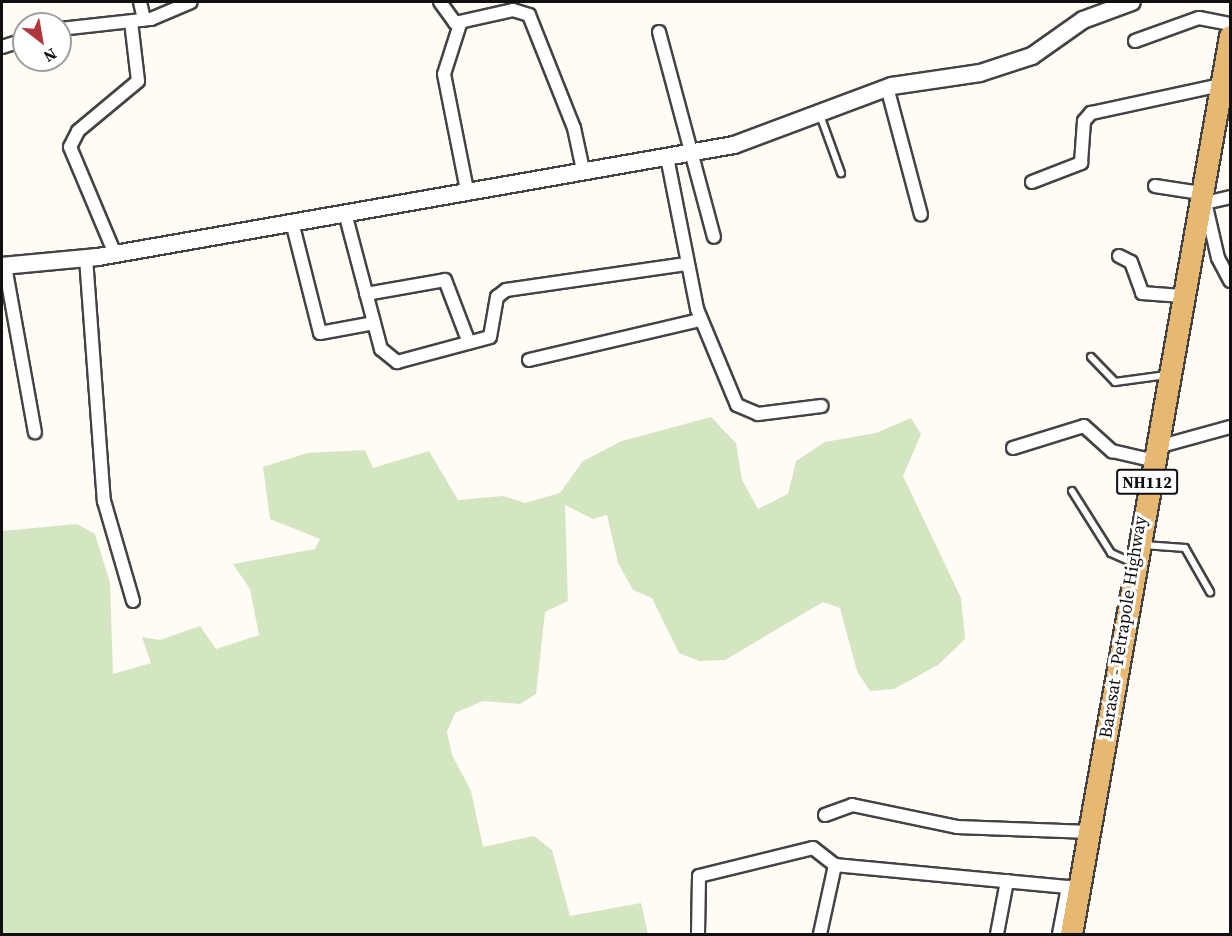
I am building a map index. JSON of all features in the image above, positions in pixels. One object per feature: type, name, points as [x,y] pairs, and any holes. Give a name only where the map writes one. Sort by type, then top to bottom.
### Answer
[{"type":"highway","name":"Barasat - Petrapole Highway","points":[[1071,934],[1074,887],[1090,832],[1152,454],[1230,36]]},
{"type":"street","points":[[115,254],[70,147],[78,131],[138,81],[140,2]]},
{"type":"street","points":[[72,28],[138,20],[190,2]]},
{"type":"street","points":[[440,2],[447,17],[460,24],[513,10],[529,15],[574,128],[583,170]]},
{"type":"street","points":[[35,432],[3,266],[115,254],[467,190],[734,145],[887,87],[980,73],[1032,56],[1083,20],[1132,2]]},
{"type":"street","points":[[1135,41],[1199,18],[1230,24]]},
{"type":"street","points":[[460,24],[444,74],[467,190]]},
{"type":"street","points":[[659,32],[695,152],[714,237]]},
{"type":"street","points":[[1032,182],[1081,164],[1084,121],[1091,113],[1221,85]]},
{"type":"street","points":[[887,87],[921,215]]},
{"type":"street","points":[[667,157],[686,264],[700,320],[743,410],[758,414],[821,406]]},
{"type":"street","points":[[1155,186],[1230,197]]},
{"type":"street","points":[[1202,194],[1218,258],[1230,281]]},
{"type":"street","points":[[345,213],[383,355],[397,362],[469,344],[494,333],[497,297],[506,290],[686,264]]},
{"type":"street","points":[[292,222],[318,330],[330,335],[374,323]]},
{"type":"street","points":[[1119,256],[1131,262],[1142,293],[1182,296]]},
{"type":"street","points":[[86,258],[104,501],[133,601]]},
{"type":"street","points":[[366,294],[445,280],[469,344]]},
{"type":"street","points":[[529,360],[700,320]]},
{"type":"street","points":[[1013,447],[1084,426],[1112,451],[1152,454],[1230,427]]},
{"type":"street","points":[[825,815],[852,805],[957,826],[1090,832]]},
{"type":"street","points":[[698,934],[696,883],[703,873],[813,848],[835,865],[1074,887],[1059,934]]},
{"type":"street","points":[[820,934],[835,865]]},
{"type":"street","points":[[997,934],[1007,881]]},
{"type":"lane","points":[[820,114],[841,173]]},
{"type":"lane","points":[[1090,357],[1115,382],[1167,375]]},
{"type":"lane","points":[[1072,491],[1112,553],[1135,554],[1185,548],[1210,592]]},
{"type":"green space","points":[[711,417],[736,443],[742,480],[758,509],[788,494],[796,461],[825,442],[876,433],[911,418],[921,434],[903,476],[961,598],[965,639],[938,665],[894,689],[870,691],[857,671],[840,608],[823,602],[725,660],[699,661],[679,653],[652,598],[633,590],[618,563],[607,515],[593,519],[565,505],[568,601],[545,612],[536,694],[520,704],[483,701],[455,713],[447,732],[452,755],[471,791],[483,847],[534,836],[552,850],[570,916],[641,903],[648,934],[2,934],[2,531],[77,524],[95,534],[110,583],[113,674],[151,663],[142,637],[160,640],[200,626],[216,649],[259,635],[250,589],[233,564],[315,549],[320,539],[270,519],[263,467],[307,453],[365,450],[373,468],[429,451],[458,500],[503,496],[525,503],[560,493],[583,461],[622,441]]}]
